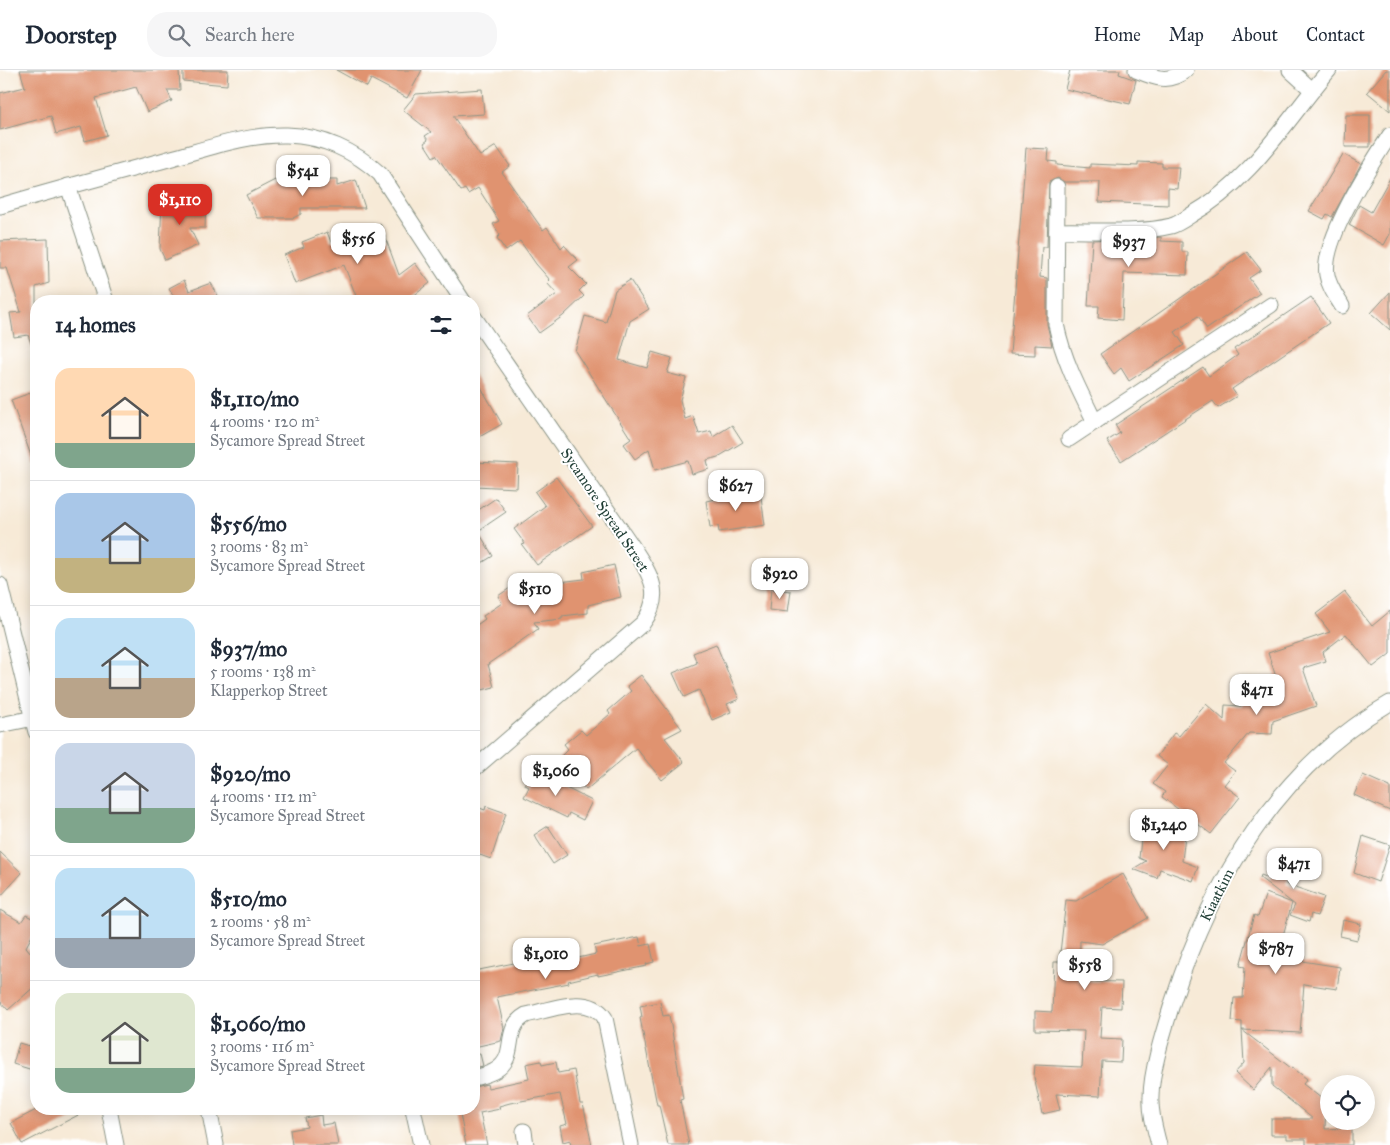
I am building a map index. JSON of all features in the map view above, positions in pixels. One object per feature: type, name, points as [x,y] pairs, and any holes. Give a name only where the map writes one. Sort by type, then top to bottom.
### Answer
[{"type":"street","points":[[1136,70],[1162,80],[1175,77],[1186,70]]},
{"type":"street","points":[[1290,70],[1312,90]]},
{"type":"street","points":[[1057,231],[1157,229],[1173,225],[1212,203],[1240,179],[1329,70]]},
{"type":"street","points":[[0,206],[239,140],[286,135],[323,141],[365,160],[380,174],[459,295]]},
{"type":"street","points":[[1342,306],[1331,288],[1327,274],[1330,246],[1358,188],[1390,135]]},
{"type":"street","points":[[68,186],[104,295]]},
{"type":"street","points":[[1058,187],[1055,302],[1060,346],[1095,422]]},
{"type":"street","points":[[1069,439],[1272,305]]},
{"type":"street","name":"Sycamore Spread Street","points":[[480,326],[632,546],[648,572],[654,587],[652,608],[643,623],[480,764]]},
{"type":"street","points":[[0,585],[30,705]]},
{"type":"street","name":"Kiaatkim","points":[[1159,1145],[1150,1096],[1162,1035],[1187,958],[1221,882],[1258,823],[1295,778],[1346,732],[1390,703]]},
{"type":"street","points":[[0,726],[30,725]]},
{"type":"street","points":[[480,1076],[494,1072],[501,1067],[509,1054],[512,1028],[520,1018],[526,1015],[580,1004],[590,1005],[601,1012],[605,1018],[631,1145]]},
{"type":"street","points":[[110,1115],[116,1145]]},
{"type":"street","points":[[210,1115],[216,1145]]},
{"type":"street","points":[[413,1115],[420,1145]]},
{"type":"building","points":[[20,70],[179,70],[180,90],[167,90],[172,101],[147,112],[136,87],[96,98],[107,135],[85,141],[81,127],[56,134],[51,116],[0,130],[0,93],[25,87]]},
{"type":"building","points":[[183,70],[228,70],[227,85],[183,81]]},
{"type":"building","points":[[336,70],[422,70],[407,98],[371,79],[367,87]]},
{"type":"building","points":[[1070,70],[1120,70],[1119,74],[1136,80],[1130,104],[1065,89]]},
{"type":"building","points":[[1386,70],[1390,70],[1390,111],[1367,92]]},
{"type":"building","points":[[482,89],[484,114],[453,116],[480,156],[496,146],[510,166],[502,172],[543,230],[547,227],[561,248],[564,245],[578,260],[569,267],[586,284],[579,291],[584,296],[563,316],[539,333],[527,316],[557,294],[547,283],[550,280],[520,241],[506,251],[497,238],[500,235],[493,224],[499,221],[478,188],[468,194],[465,189],[461,191],[436,155],[433,157],[424,143],[428,140],[425,136],[431,132],[403,110],[416,94]]},
{"type":"building","points":[[1346,115],[1370,115],[1370,147],[1345,147]]},
{"type":"building","points":[[1026,148],[1049,149],[1048,161],[1057,162],[1057,165],[1090,168],[1090,164],[1138,166],[1138,162],[1162,163],[1162,167],[1179,167],[1177,189],[1168,188],[1168,205],[1099,202],[1100,182],[1064,182],[1058,178],[1049,182],[1047,247],[1042,247],[1040,277],[1047,278],[1047,324],[1052,346],[1035,345],[1035,355],[1010,354]]},
{"type":"building","points":[[1343,154],[1361,164],[1332,217],[1327,214],[1324,219],[1309,211]]},
{"type":"building","points":[[307,178],[337,180],[337,186],[356,180],[365,208],[301,208],[301,214],[293,218],[258,218],[246,195],[275,180],[307,180]]},
{"type":"building","points":[[1390,178],[1390,234],[1384,245],[1349,225],[1359,205],[1371,212]]},
{"type":"building","points":[[162,200],[206,201],[205,228],[190,228],[198,245],[165,260],[160,249]]},
{"type":"building","points":[[380,223],[399,275],[415,263],[430,283],[415,295],[356,295],[344,265],[295,284],[284,255],[304,247],[302,242],[327,232],[331,242]]},
{"type":"building","points":[[1161,237],[1161,241],[1182,242],[1182,252],[1188,252],[1187,275],[1124,273],[1122,320],[1098,318],[1099,306],[1088,306],[1092,240]]},
{"type":"building","points":[[48,239],[49,283],[36,287],[36,295],[30,295],[30,341],[28,335],[14,337],[10,313],[21,312],[7,268],[0,268],[0,241]]},
{"type":"building","points":[[1247,252],[1261,270],[1249,278],[1260,293],[1207,329],[1198,316],[1175,332],[1184,345],[1129,381],[1121,368],[1114,374],[1100,354]]},
{"type":"building","points":[[184,280],[189,291],[211,283],[218,295],[173,295],[169,288]]},
{"type":"building","points":[[630,280],[649,309],[630,321],[619,360],[647,368],[652,352],[672,358],[667,373],[686,378],[680,400],[685,419],[693,416],[699,434],[711,431],[713,437],[732,425],[743,442],[718,457],[707,460],[709,469],[692,474],[688,461],[655,470],[649,449],[635,459],[624,444],[631,439],[575,351],[585,316],[606,322],[615,290]]},
{"type":"building","points":[[1390,292],[1390,330],[1371,313]]},
{"type":"building","points":[[1311,297],[1329,323],[1232,389],[1237,396],[1218,408],[1213,401],[1121,461],[1107,441],[1120,433],[1115,425],[1203,367],[1209,376],[1238,355],[1234,349]]},
{"type":"building","points":[[480,386],[502,424],[480,437]]},
{"type":"building","points":[[30,393],[30,453],[11,400]]},
{"type":"building","points":[[480,462],[518,464],[517,488],[480,486]]},
{"type":"building","points":[[556,477],[592,526],[537,565],[522,545],[525,544],[514,529],[545,506],[535,492]]},
{"type":"building","points":[[760,490],[765,525],[719,532],[718,526],[710,527],[706,501]]},
{"type":"building","points":[[496,498],[506,512],[480,530],[480,509]]},
{"type":"building","points":[[480,534],[493,556],[480,564]]},
{"type":"building","points":[[614,565],[621,597],[588,605],[588,613],[562,616],[562,619],[534,622],[538,629],[488,664],[494,687],[480,690],[480,623],[485,619],[483,616],[502,603],[498,596],[510,588],[584,579],[583,572]]},
{"type":"building","points":[[771,589],[791,591],[788,612],[769,610]]},
{"type":"building","points":[[1345,592],[1372,626],[1390,611],[1390,654],[1373,667],[1346,634],[1323,652],[1326,661],[1303,668],[1316,706],[1273,721],[1272,734],[1249,733],[1224,763],[1235,771],[1224,785],[1240,797],[1211,834],[1162,797],[1165,792],[1153,784],[1168,765],[1157,756],[1174,733],[1179,736],[1206,704],[1224,720],[1225,705],[1241,706],[1255,689],[1260,693],[1277,680],[1268,653],[1330,632],[1316,614]]},
{"type":"building","points":[[716,644],[739,699],[727,704],[731,712],[712,720],[699,690],[684,697],[673,673],[697,663],[693,653]]},
{"type":"building","points":[[641,675],[682,729],[665,738],[684,762],[662,780],[636,748],[586,790],[559,758],[568,749],[564,744],[581,730],[586,735],[610,714],[608,711],[631,691],[627,686]]},
{"type":"building","points":[[532,771],[592,801],[583,820],[569,813],[567,818],[524,797],[529,787],[525,785]]},
{"type":"building","points":[[1363,775],[1390,787],[1390,811],[1354,795]]},
{"type":"building","points":[[486,806],[506,813],[491,859],[480,855],[480,808],[485,810]]},
{"type":"building","points":[[1143,822],[1186,827],[1182,861],[1198,867],[1193,881],[1160,869],[1157,878],[1133,869],[1146,861],[1139,858]]},
{"type":"building","points":[[548,826],[567,855],[553,864],[534,835]]},
{"type":"building","points":[[1363,836],[1390,845],[1378,882],[1354,873]]},
{"type":"building","points":[[0,852],[22,873],[0,897]]},
{"type":"building","points":[[1282,852],[1296,858],[1286,884],[1324,897],[1317,916],[1311,914],[1309,922],[1290,915],[1295,905],[1260,878],[1261,875],[1271,879]]},
{"type":"building","points":[[1123,874],[1148,918],[1102,944],[1080,941],[1079,981],[1122,982],[1121,1008],[1102,1007],[1100,1038],[1122,1039],[1121,1062],[1102,1061],[1100,1096],[1056,1094],[1060,1110],[1042,1114],[1034,1077],[1035,1065],[1082,1067],[1084,1031],[1035,1030],[1035,1011],[1052,1012],[1054,962],[1059,962],[1066,900],[1076,901]]},
{"type":"building","points":[[1266,893],[1292,903],[1277,957],[1340,967],[1337,989],[1304,984],[1300,1033],[1242,1030],[1242,1022],[1232,1021],[1234,998],[1243,998],[1245,967],[1240,966],[1254,915],[1258,917]]},
{"type":"building","points":[[0,910],[21,922],[26,915],[30,917],[30,939],[26,947],[30,952],[30,990],[8,1010],[0,1001]]},
{"type":"building","points":[[1343,920],[1361,924],[1357,940],[1340,936]]},
{"type":"building","points":[[639,937],[641,946],[650,944],[654,962],[646,964],[647,966],[598,976],[598,974],[568,981],[569,983],[497,997],[504,1028],[501,1041],[480,1046],[480,970],[559,954],[560,962],[596,954],[594,946]]},
{"type":"building","points":[[660,1002],[663,1016],[669,1015],[683,1099],[680,1100],[689,1145],[668,1145],[659,1105],[657,1105],[640,1018],[642,1017],[640,1006]]},
{"type":"building","points":[[1242,1030],[1307,1079],[1303,1084],[1320,1097],[1320,1130],[1352,1130],[1352,1145],[1306,1145],[1306,1139],[1287,1139],[1287,1135],[1271,1135],[1271,1119],[1313,1119],[1272,1086],[1272,1067],[1253,1090],[1235,1073],[1244,1063]]},
{"type":"building","points":[[19,1043],[30,1046],[30,1069],[13,1064]]},
{"type":"building","points":[[480,1054],[483,1066],[480,1067]]},
{"type":"building","points":[[541,1061],[542,1065],[556,1062],[558,1073],[574,1070],[580,1104],[583,1104],[592,1145],[571,1145],[570,1140],[563,1142],[560,1126],[567,1124],[560,1094],[510,1103],[499,1106],[500,1109],[480,1113],[480,1086],[487,1084],[488,1088],[529,1079],[526,1064]]},
{"type":"building","points":[[30,1113],[30,1115],[78,1115],[22,1144],[11,1123]]},
{"type":"building","points":[[480,1113],[487,1145],[466,1145],[460,1115],[480,1115]]},
{"type":"building","points":[[321,1115],[322,1125],[334,1123],[338,1145],[292,1145],[290,1130],[307,1127],[305,1118]]}]
